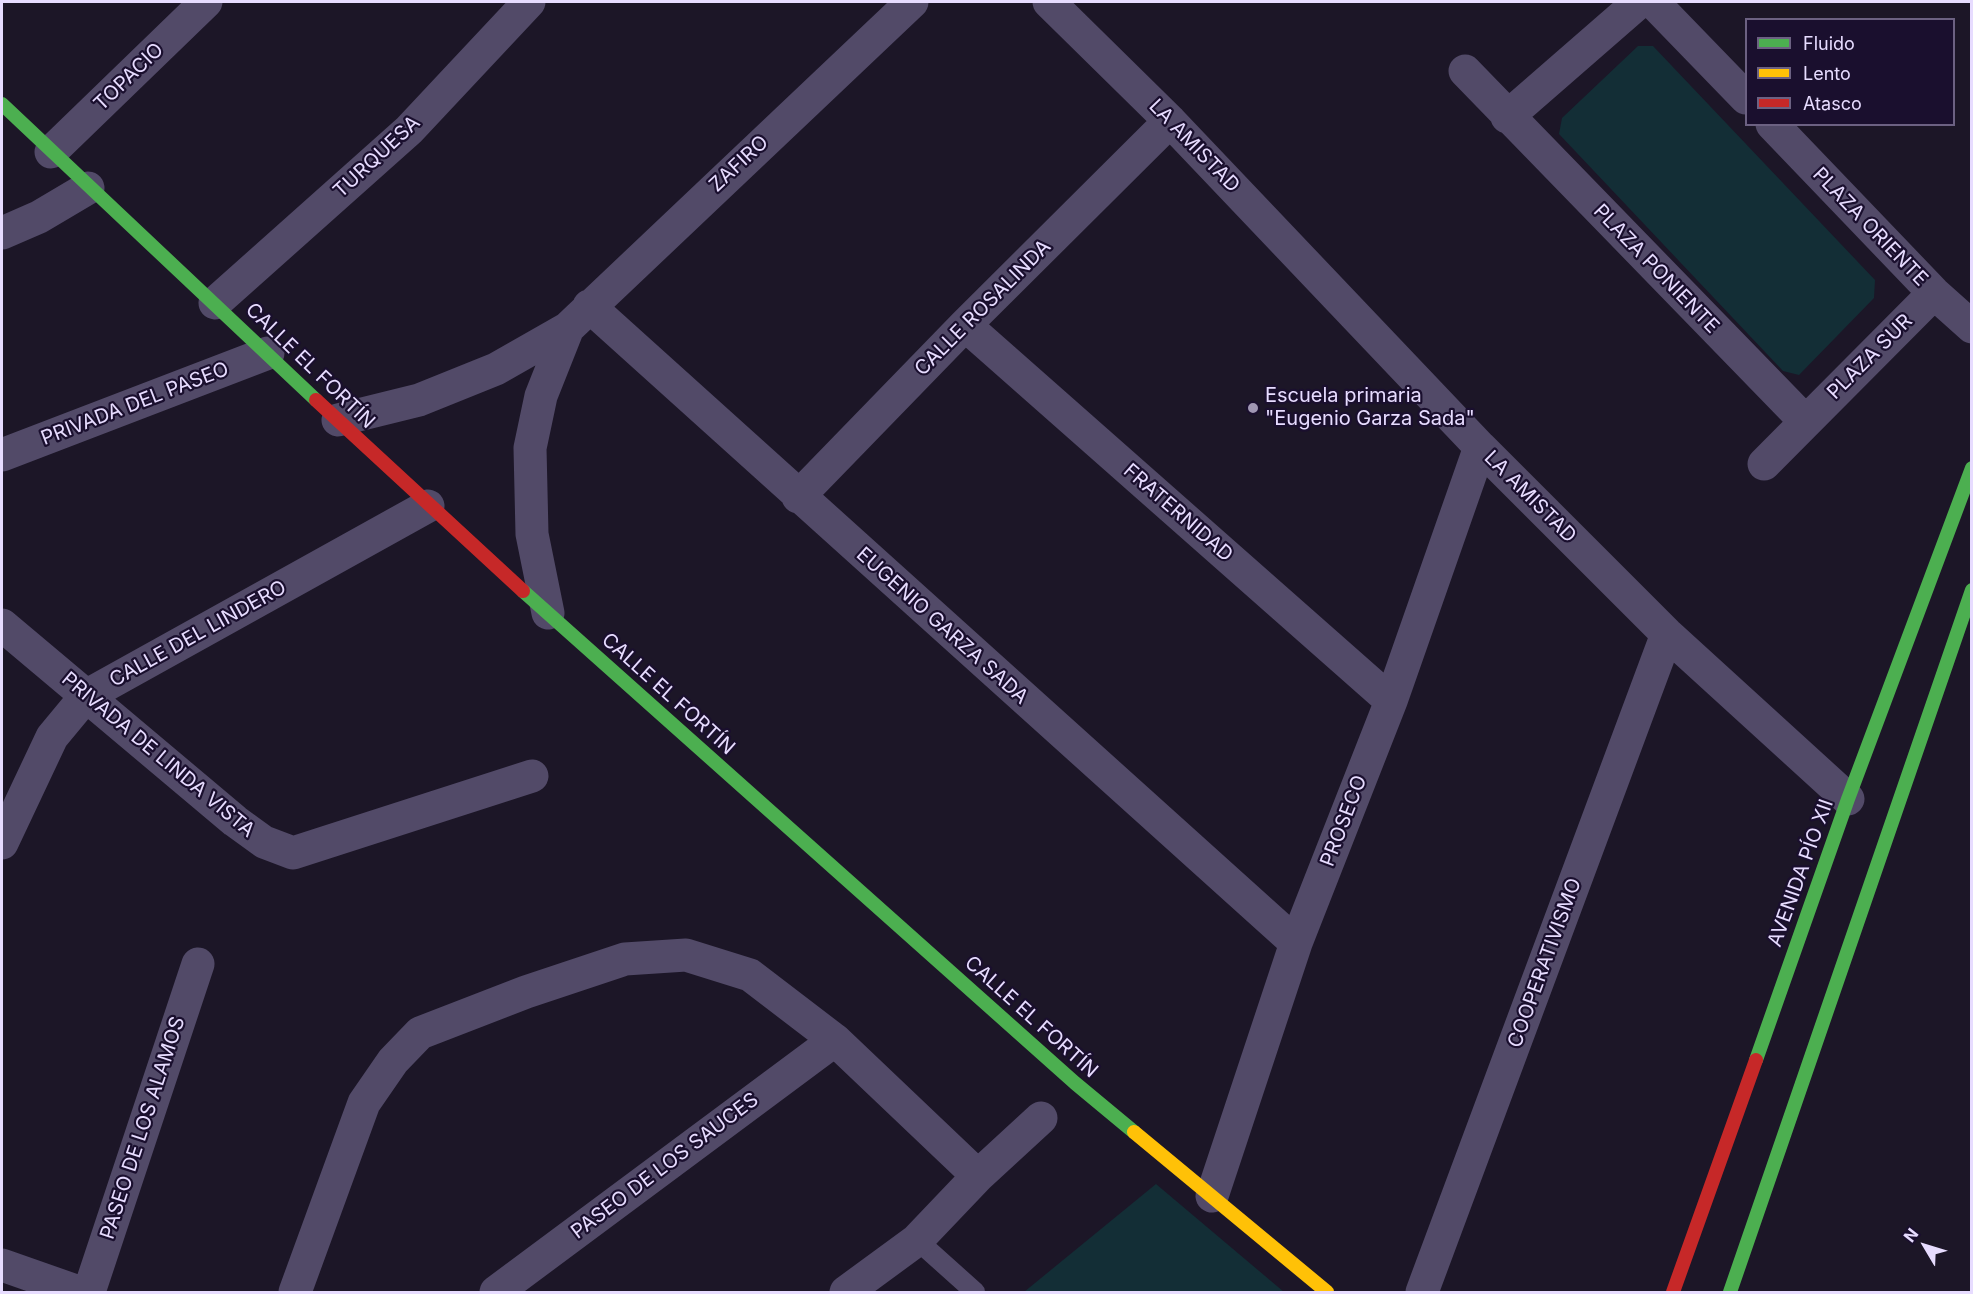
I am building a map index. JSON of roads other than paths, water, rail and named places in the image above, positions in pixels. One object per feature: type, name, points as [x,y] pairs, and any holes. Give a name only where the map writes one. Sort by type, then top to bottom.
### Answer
[{"type":"street","name":"TOPACIO","points":[[51,152],[206,2]]},
{"type":"street","name":"TURQUESA","points":[[215,303],[409,130],[529,2]]},
{"type":"street","name":"LA AMISTAD","points":[[1049,2],[1170,120],[1480,447],[1667,634],[1848,799]]},
{"type":"street","points":[[1507,117],[1639,2]]},
{"type":"street","points":[[1653,2],[1745,97]]},
{"type":"street","name":"ZAFIRO","points":[[338,420],[419,400],[496,369],[578,317],[898,8]]},
{"type":"street","name":"PLAZA PONIENTE","points":[[1465,71],[1507,117],[1805,421]]},
{"type":"street","name":"CALLE EL FORTÍN","points":[[2,104],[88,188],[215,303],[428,506],[1075,1083],[1327,1293]]},
{"type":"street","name":"CALLE ROSALINDA","points":[[798,497],[964,326],[1170,120]]},
{"type":"street","name":"PLAZA ORIENTE","points":[[1774,126],[1934,293],[1971,327]]},
{"type":"street","points":[[2,234],[39,217],[88,188]]},
{"type":"street","name":"PLAZA SUR","points":[[1764,464],[1934,293]]},
{"type":"street","name":"ZAFIRO","points":[[548,613],[532,534],[530,448],[541,396],[578,317]]},
{"type":"street","name":"EUGENIO GARZA SADA","points":[[578,317],[798,497],[1296,944]]},
{"type":"street","name":"FRATERNIDAD","points":[[964,326],[1391,701]]},
{"type":"street","name":"PRIVADA DEL PASEO","points":[[2,455],[268,353]]},
{"type":"street","name":"PROSECO","points":[[1212,1196],[1296,944],[1391,701],[1480,447]]},
{"type":"street","name":"AVENIDA PÍO XII","points":[[1673,1293],[1848,799],[1971,468]]},
{"type":"street","name":"CALLE DEL LINDERO","points":[[2,843],[52,737],[86,696],[428,506]]},
{"type":"street","points":[[1730,1293],[1971,590]]},
{"type":"street","name":"PRIVADA DE LINDA VISTA","points":[[2,625],[235,821],[264,842],[293,853],[532,776]]},
{"type":"street","name":"COOPERATIVISMO","points":[[1422,1293],[1667,634]]},
{"type":"street","points":[[296,1293],[364,1103],[393,1061],[420,1033],[526,992],[625,959],[687,955],[750,975],[835,1040],[978,1176]]},
{"type":"street","name":"PASEO DE LOS ALAMOS","points":[[89,1293],[198,964]]},
{"type":"street","name":"PASEO DE LOS SAUCES","points":[[496,1293],[835,1040]]},
{"type":"street","points":[[846,1293],[917,1240],[978,1176],[1041,1118]]},
{"type":"street","points":[[2,1265],[79,1293]]},
{"type":"lane","points":[[917,1240],[975,1293]]},
{"type":"place","name":"Escuela primaria \"Eugenio Garza Sada\"","points":[[1253,408]]}]
